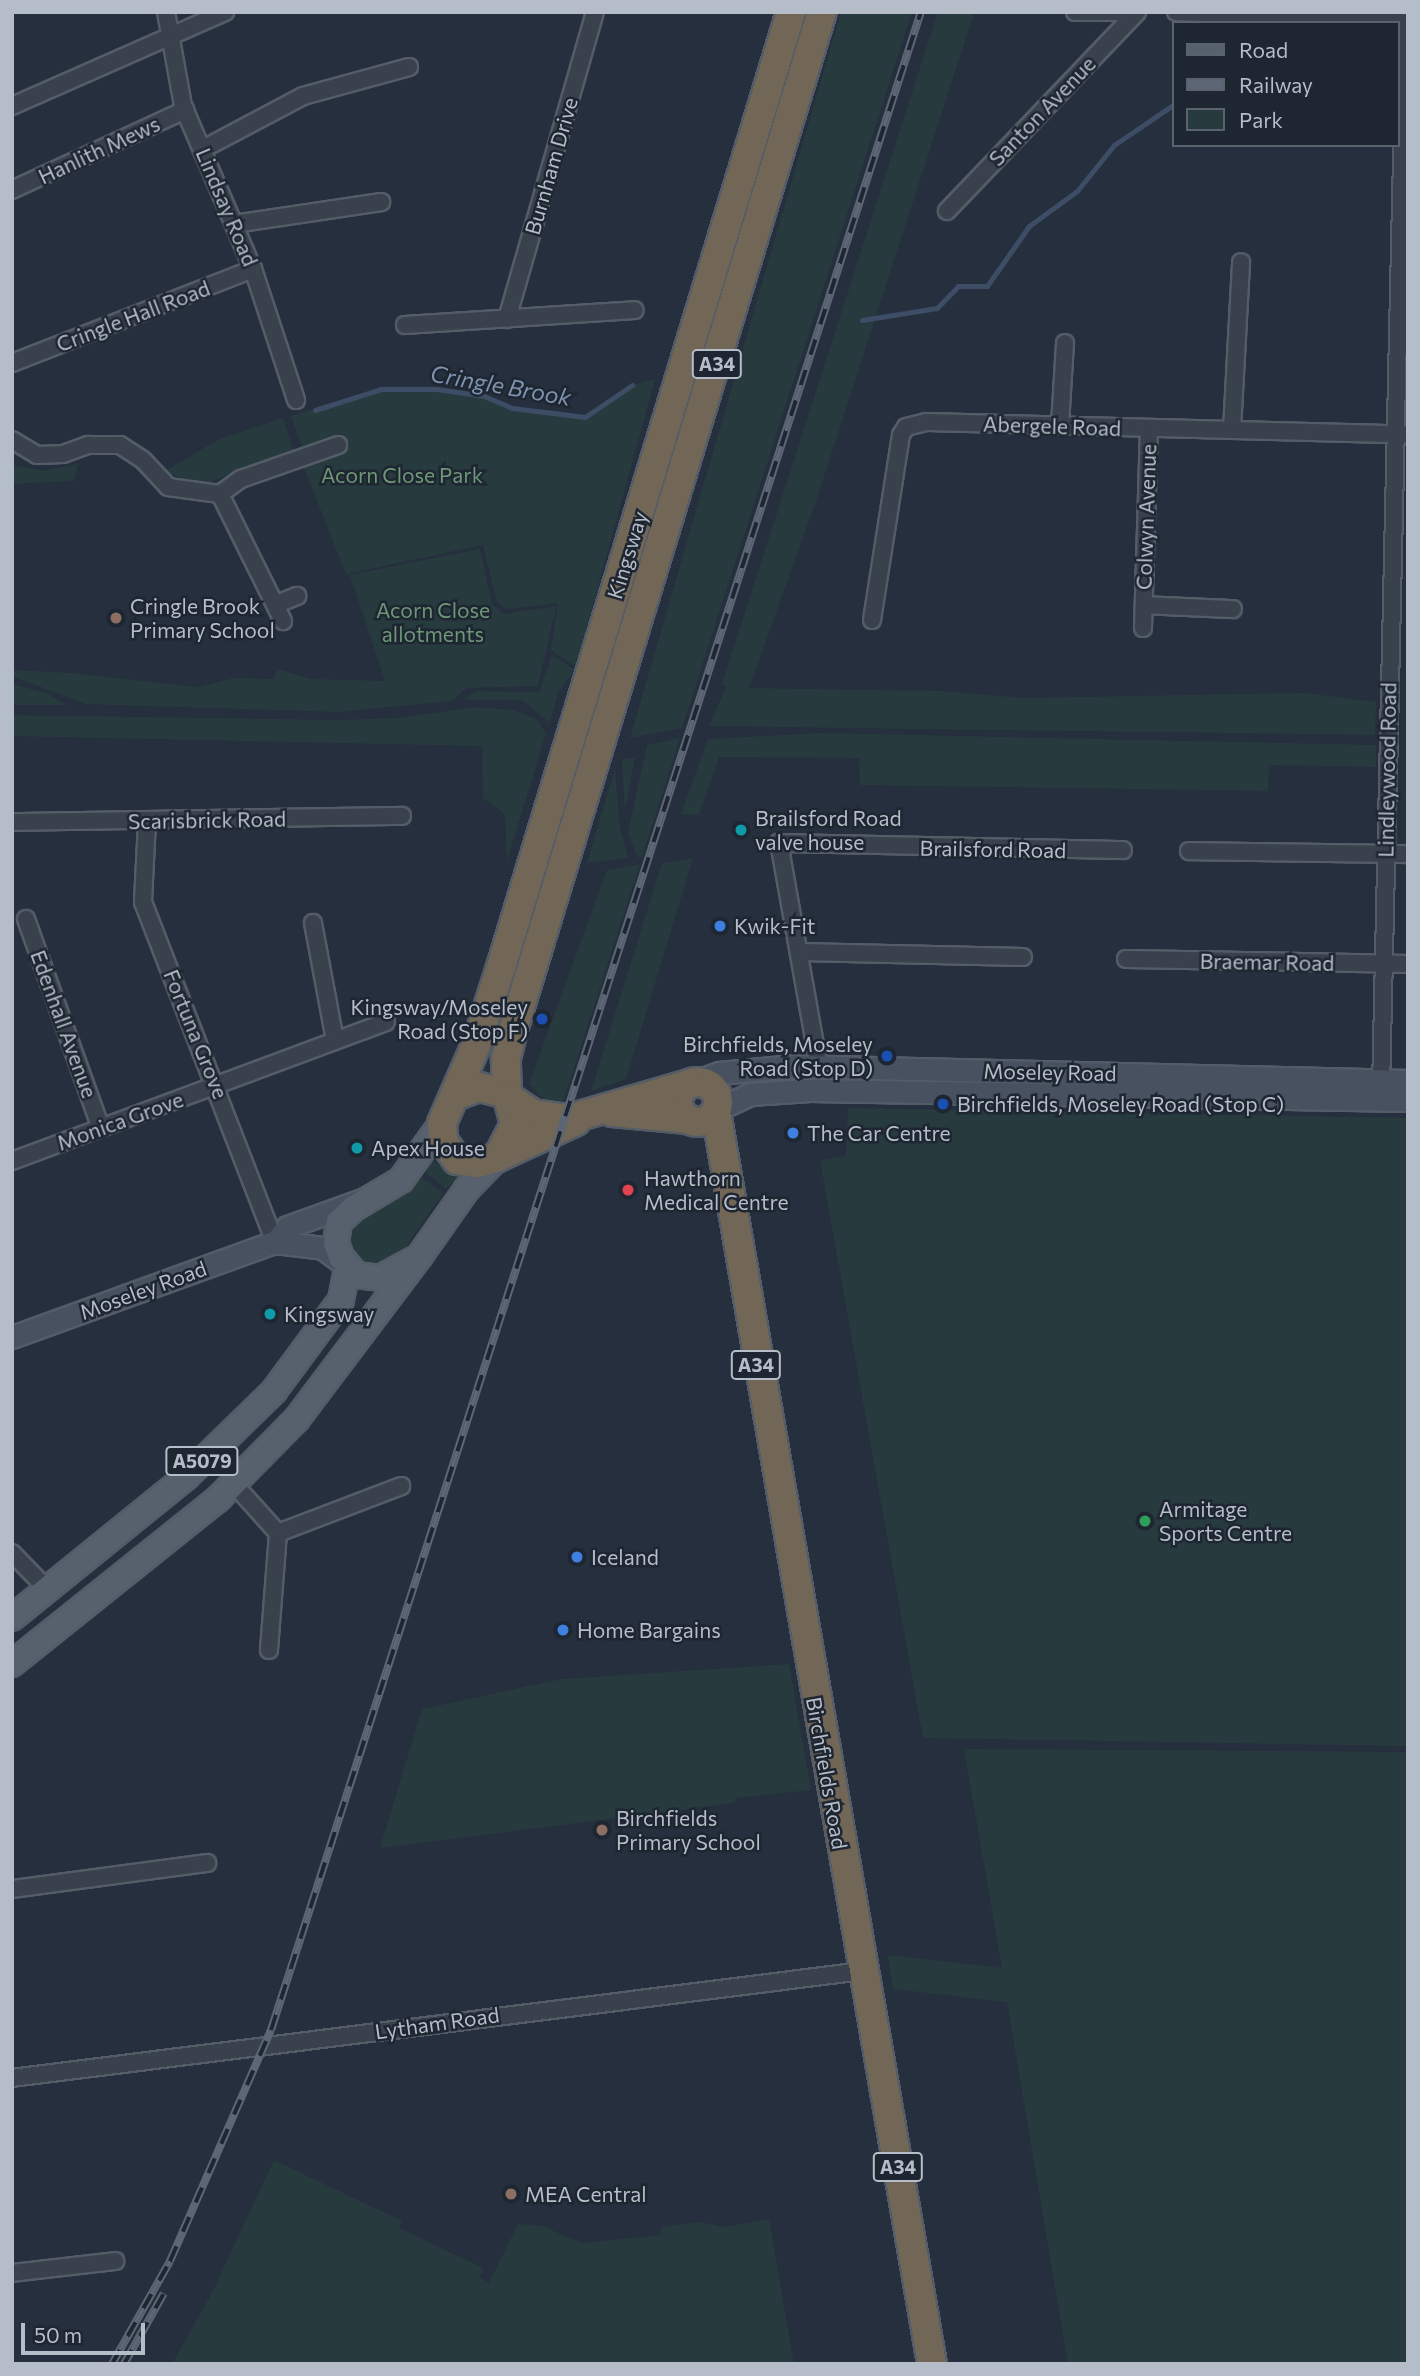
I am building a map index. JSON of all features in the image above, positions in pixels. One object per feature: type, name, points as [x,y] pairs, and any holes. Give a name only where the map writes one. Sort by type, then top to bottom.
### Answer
[{"type":"highway","name":"Kingsway","points":[[455,1096],[499,975],[791,12]]},
{"type":"highway","name":"Kingsway","points":[[508,1096],[506,1058],[513,1030],[822,12]]},
{"type":"highway","name":"Moseley Road","points":[[498,1158],[595,1114],[652,1092],[693,1082]]},
{"type":"highway","name":"A34","points":[[693,1082],[681,1091],[678,1101],[703,1115]]},
{"type":"highway","points":[[455,1096],[479,1087],[508,1096]]},
{"type":"highway","name":"A34","points":[[443,1123],[455,1096]]},
{"type":"highway","name":"Moseley Road","points":[[508,1096],[545,1118],[595,1114],[703,1115]]},
{"type":"highway","name":"A34","points":[[498,1158],[515,1124],[508,1096]]},
{"type":"highway","name":"Birchfields Road","points":[[703,1115],[727,1182],[932,2364]]},
{"type":"highway","points":[[443,1123],[443,1141],[451,1156],[470,1163],[498,1158]]},
{"type":"main road","name":"Moseley Road","points":[[693,1082],[737,1071],[818,1067],[1381,1090],[1408,1100]]},
{"type":"main road","name":"Moseley Road","points":[[703,1115],[760,1092],[1381,1090],[1408,1081]]},
{"type":"main road","name":"A5079","points":[[12,1618],[186,1477],[274,1391],[341,1300],[345,1266],[337,1229],[344,1216],[401,1180],[443,1123]]},
{"type":"main road","name":"A5079","points":[[12,1664],[233,1483],[314,1397],[467,1189],[498,1158]]},
{"type":"main road","name":"Moseley Road","points":[[275,1242],[287,1227],[369,1198]]},
{"type":"main road","name":"Moseley Road","points":[[12,1337],[275,1242],[323,1248],[345,1266]]},
{"type":"main road","name":"A5079","points":[[345,1266],[356,1275],[380,1278],[419,1257]]},
{"type":"street","name":"Lindsay Road","points":[[166,12],[185,110],[253,269],[296,400]]},
{"type":"street","points":[[12,106],[225,12]]},
{"type":"street","name":"Burnham Drive","points":[[507,319],[594,12]]},
{"type":"street","points":[[1075,12],[1121,12]]},
{"type":"street","name":"Santon Avenue","points":[[947,211],[1136,12]]},
{"type":"street","points":[[1176,12],[1406,20]]},
{"type":"street","name":"Lindleywood Road","points":[[1381,1090],[1388,695],[1401,435],[1406,20]]},
{"type":"street","points":[[203,149],[303,96],[409,67]]},
{"type":"street","name":"Hanlith Mews","points":[[12,190],[185,110]]},
{"type":"street","points":[[234,224],[381,202]]},
{"type":"street","points":[[1232,430],[1241,262]]},
{"type":"street","name":"Cringle Hall Road","points":[[12,363],[253,269]]},
{"type":"street","points":[[405,325],[635,310]]},
{"type":"street","points":[[1060,425],[1065,343]]},
{"type":"street","name":"Abergele Road","points":[[872,620],[901,435],[906,427],[926,422],[1401,435]]},
{"type":"street","name":"Colwyn Avenue","points":[[1143,628],[1149,429]]},
{"type":"street","points":[[13,444],[37,455],[63,454],[88,445],[120,445],[143,460],[168,487],[220,494],[241,479],[338,445]]},
{"type":"street","points":[[220,494],[283,621]]},
{"type":"street","points":[[276,604],[297,596]]},
{"type":"street","name":"Colwyn Avenue","points":[[1144,605],[1233,610]]},
{"type":"street","points":[[1391,632],[1408,632]]},
{"type":"street","name":"Scarisbrick Road","points":[[12,822],[402,816]]},
{"type":"street","name":"Fortuna Grove","points":[[147,822],[143,902],[217,1086],[275,1242]]},
{"type":"street","name":"Brailsford Road","points":[[801,952],[779,843],[1123,850]]},
{"type":"street","points":[[1189,851],[1408,854]]},
{"type":"street","name":"Edenhall Avenue","points":[[26,919],[101,1128]]},
{"type":"street","points":[[313,923],[335,1040]]},
{"type":"street","points":[[818,1067],[801,952],[1023,957]]},
{"type":"street","name":"Braemar Road","points":[[1126,959],[1408,964]]},
{"type":"street","name":"Monica Grove","points":[[12,1161],[386,1023]]},
{"type":"street","points":[[233,1483],[278,1533],[269,1650]]},
{"type":"street","points":[[278,1533],[401,1486]]},
{"type":"street","points":[[12,1553],[48,1590]]},
{"type":"street","points":[[12,1889],[208,1863]]},
{"type":"street","name":"Lytham Road","points":[[12,2078],[862,1971]]},
{"type":"street","points":[[12,2273],[115,2261]]},
{"type":"green space","points":[[841,12],[912,12],[682,728],[630,738]]},
{"type":"green space","points":[[938,12],[972,12],[973,16],[817,498],[749,688],[940,691],[1024,698],[1305,693],[1376,702],[1375,735],[709,726],[726,687],[722,684]]},
{"type":"green space","name":"Acorn Close Park","points":[[655,379],[576,667],[551,650],[558,603],[507,609],[497,603],[483,545],[346,574],[304,468],[305,456],[291,416],[381,389],[437,389],[484,396],[512,408],[584,417],[632,385]]},
{"type":"green space","points":[[283,418],[293,450],[200,486],[164,472],[217,440]]},
{"type":"green space","points":[[78,464],[74,481],[12,484],[12,465],[43,471]]},
{"type":"green space","name":"Acorn Close allotments","points":[[480,549],[492,605],[505,614],[556,606],[538,686],[466,688],[452,701],[337,712],[86,704],[12,676],[12,670],[72,673],[198,687],[234,678],[273,679],[278,669],[311,679],[385,681],[350,575]]},
{"type":"green space","points":[[552,655],[575,670],[558,692],[550,723],[521,700],[463,700],[475,691],[539,692]]},
{"type":"green space","points":[[12,684],[46,693],[67,705],[12,705]]},
{"type":"green space","points":[[478,707],[513,710],[535,718],[546,733],[507,861],[505,814],[483,798],[482,746],[12,736],[12,715],[339,720],[397,718]]},
{"type":"green space","points":[[821,733],[1376,745],[1376,767],[1269,765],[1268,791],[860,785],[859,758],[719,757],[699,815],[681,814],[708,739]]},
{"type":"green space","points":[[680,738],[642,857],[637,857],[628,832],[647,745]]},
{"type":"green space","points":[[635,758],[625,810],[622,759]]},
{"type":"green space","points":[[615,769],[620,828],[628,858],[587,863]]},
{"type":"green space","points":[[693,858],[626,1079],[591,1091],[662,863]]},
{"type":"green space","points":[[640,864],[563,1102],[547,1103],[529,1084],[607,870]]},
{"type":"green space","name":"Armitage Sports Centre","points":[[848,1108],[1408,1118],[1408,1746],[923,1738],[820,1160],[846,1156]]},
{"type":"green space","points":[[432,1160],[458,1178],[446,1189],[425,1172]]},
{"type":"green space","points":[[421,1177],[443,1193],[408,1244],[392,1265],[359,1267],[344,1239],[346,1232],[363,1215],[392,1202]]},
{"type":"green space","points":[[789,1664],[811,1790],[735,1798],[735,1803],[380,1848],[422,1709],[562,1679]]},
{"type":"green space","points":[[964,1749],[1408,1752],[1408,2364],[1068,2364],[1007,2002],[893,1989],[888,1955],[1002,1968]]},
{"type":"green space","points":[[274,2160],[402,2221],[399,2228],[483,2268],[479,2277],[489,2283],[518,2224],[542,2226],[582,2243],[661,2235],[661,2227],[700,2222],[724,2227],[769,2219],[794,2364],[172,2364],[212,2293]]},
{"type":"waterway","name":"Cringle Brook","points":[[862,320],[937,308],[958,286],[987,286],[1029,226],[1077,191],[1114,145],[1172,106]]},
{"type":"waterway","name":"Cringle Brook","points":[[315,410],[381,389],[437,389],[484,396],[512,408],[585,417],[632,385]]},
{"type":"railway","points":[[112,2364],[170,2261],[271,2030],[921,12]]},
{"type":"railway","points":[[124,2364],[164,2293]]},
{"type":"place","name":"Cringle Brook Primary School","points":[[116,618]]},
{"type":"place","name":"Brailsford Road valve house","points":[[741,830]]},
{"type":"place","name":"Kwik-Fit","points":[[720,926]]},
{"type":"place","name":"Kingsway/Moseley Road (Stop F)","points":[[542,1019]]},
{"type":"place","name":"Birchfields, Moseley Road (Stop D)","points":[[887,1056]]},
{"type":"place","name":"Birchfields, Moseley Road (Stop C)","points":[[943,1104]]},
{"type":"place","name":"The Car Centre","points":[[793,1133]]},
{"type":"place","name":"Apex House","points":[[357,1148]]},
{"type":"place","name":"Hawthorn Medical Centre","points":[[628,1190]]},
{"type":"place","name":"Kingsway","points":[[270,1314]]},
{"type":"place","name":"Armitage Sports Centre","points":[[1145,1521]]},
{"type":"place","name":"Iceland","points":[[577,1557]]},
{"type":"place","name":"Home Bargains","points":[[563,1630]]},
{"type":"place","name":"Birchfields Primary School","points":[[602,1830]]},
{"type":"place","name":"MEA Central","points":[[511,2194]]}]
